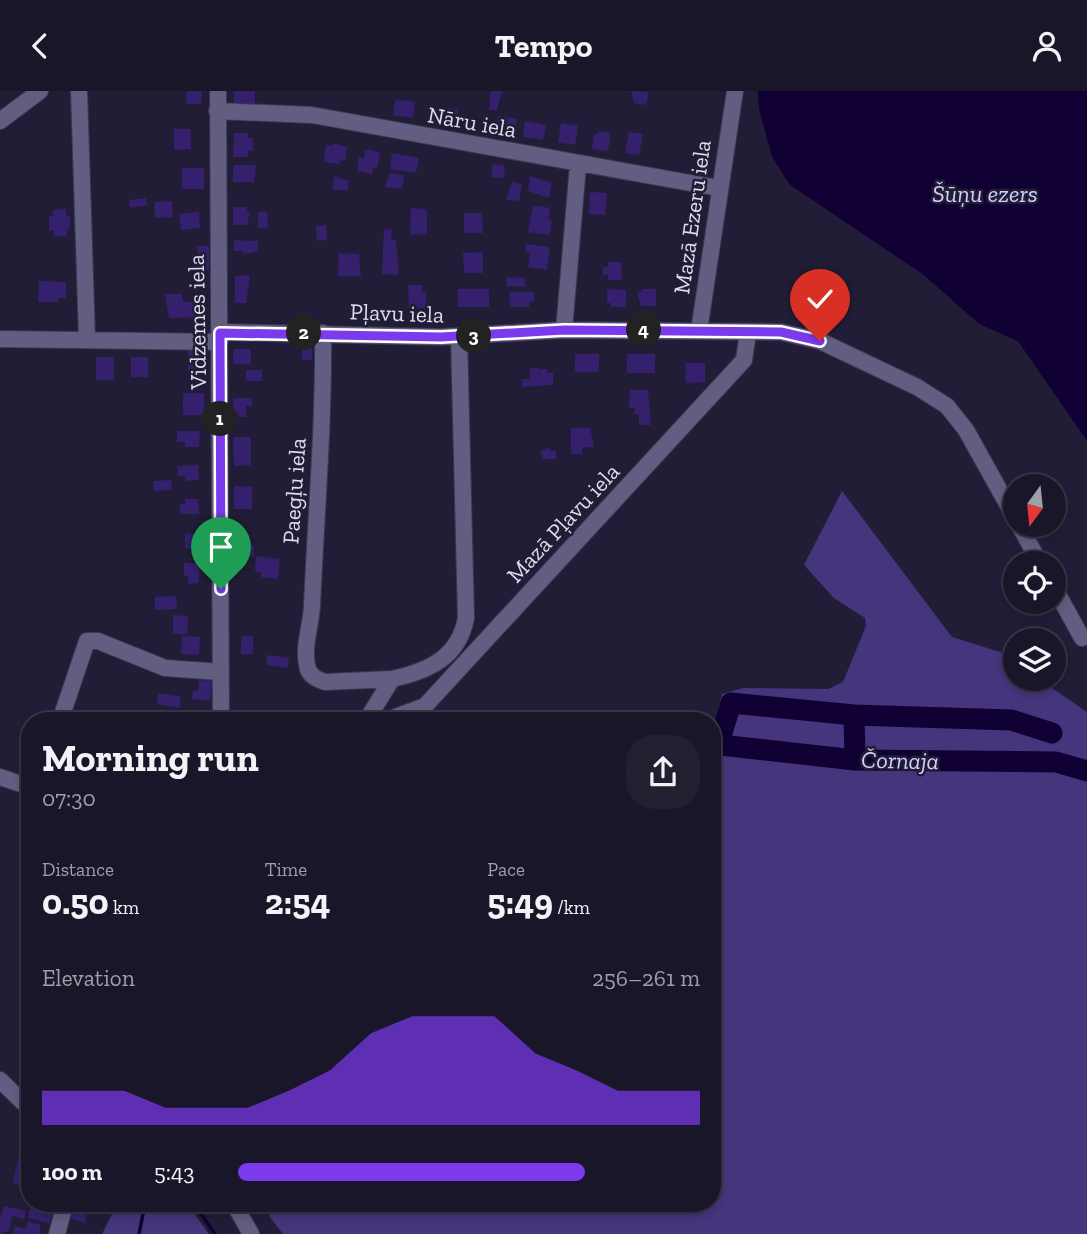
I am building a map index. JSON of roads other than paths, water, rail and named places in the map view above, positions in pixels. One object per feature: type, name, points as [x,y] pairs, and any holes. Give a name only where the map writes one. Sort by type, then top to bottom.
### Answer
[{"type":"street","points":[[0,121],[40,91]]},
{"type":"street","points":[[79,91],[87,338]]},
{"type":"street","name":"Vidzemes iela","points":[[218,91],[221,712]]},
{"type":"street","name":"Mazā Ezeru iela","points":[[699,331],[718,188],[735,91]]},
{"type":"street","name":"Nāru iela","points":[[217,111],[312,115],[578,165],[718,188]]},
{"type":"street","points":[[564,330],[578,165]]},
{"type":"street","name":"Pļavu iela","points":[[0,338],[220,337],[323,333],[459,337],[564,330],[699,331]]},
{"type":"street","points":[[699,331],[781,332],[820,341],[917,387],[947,406],[966,430],[1003,496]]},
{"type":"street","name":"Mazā Pļavu iela","points":[[409,712],[425,706],[744,360],[748,332]]},
{"type":"street","name":"Paegļu iela","points":[[323,333],[319,503],[313,541],[312,609],[305,652],[307,669],[315,678],[325,682],[393,679]]},
{"type":"street","points":[[372,712],[393,679],[437,664],[456,647],[463,636],[466,618],[459,337]]},
{"type":"street","points":[[1066,609],[1082,638]]},
{"type":"street","points":[[64,712],[87,641],[98,641],[165,668],[221,672]]},
{"type":"street","points":[[0,777],[21,784]]},
{"type":"street","points":[[0,1080],[21,1100]]},
{"type":"street","points":[[57,1234],[63,1212]]},
{"type":"street","points":[[238,1212],[251,1234]]},
{"type":"water","name":"Šūņu ezers","points":[[758,91],[1087,91],[1087,441],[1018,341],[979,324],[924,275],[790,185],[772,157],[759,109]]},
{"type":"waterway","points":[[721,736],[731,703],[854,715],[1011,720],[1052,733]]},
{"type":"waterway","points":[[854,715],[855,760]]},
{"type":"waterway","name":"Čornaja","points":[[721,745],[855,760],[1056,762],[1087,771]]},
{"type":"waterway","name":"Čornaja","points":[[139,1234],[143,1212]]},
{"type":"waterway","points":[[200,1212],[215,1234]]}]
